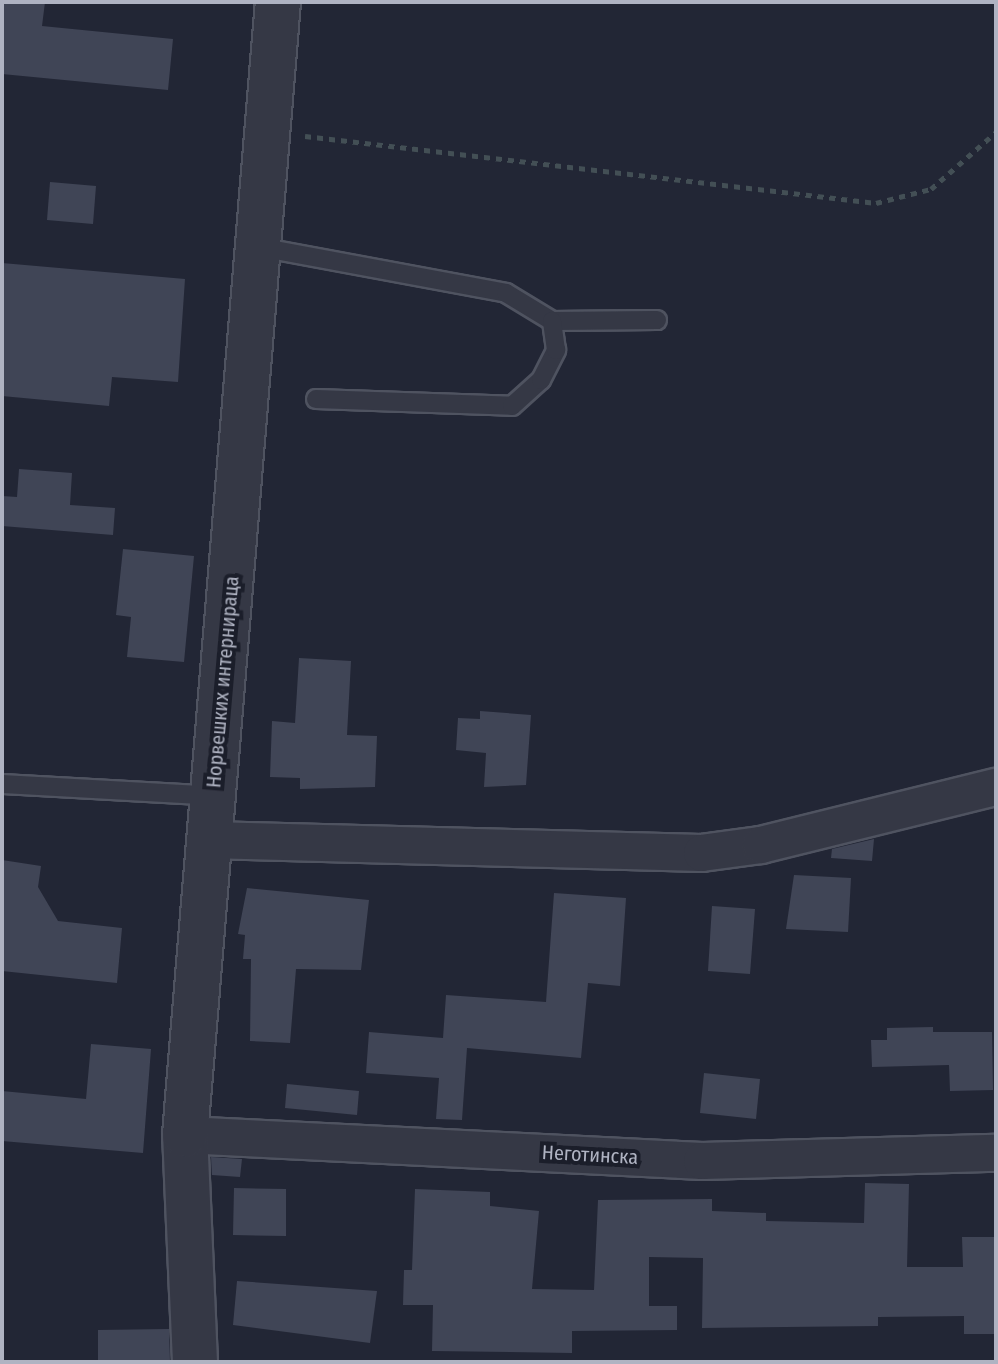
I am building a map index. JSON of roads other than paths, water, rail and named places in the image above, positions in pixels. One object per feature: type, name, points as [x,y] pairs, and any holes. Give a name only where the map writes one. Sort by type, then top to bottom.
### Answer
[{"type":"street","name":"Норвешких интернираца","points":[[195,1362],[185,1135],[278,2]]},
{"type":"street","points":[[209,840],[702,853],[761,845],[996,787]]},
{"type":"street","name":"Неготинска","points":[[185,1135],[702,1161],[996,1153]]},
{"type":"lane","points":[[259,247],[506,293],[552,321],[657,320]]},
{"type":"lane","points":[[316,399],[512,406],[541,380],[556,350],[552,321]]},
{"type":"lane","points":[[2,784],[214,796]]}]
